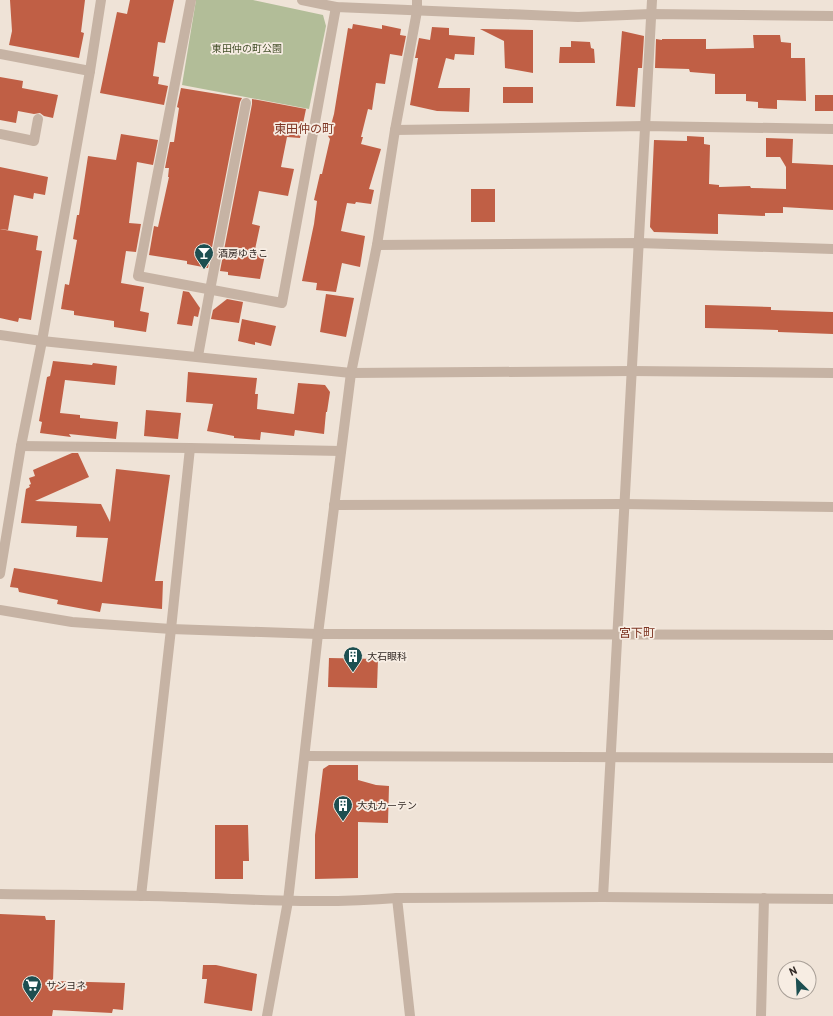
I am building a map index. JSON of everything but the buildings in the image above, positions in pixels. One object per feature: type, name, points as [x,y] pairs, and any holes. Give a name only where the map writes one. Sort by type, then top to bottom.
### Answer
[{"type":"street","points":[[0,574],[21,446],[42,341],[90,71],[101,0]]},
{"type":"street","points":[[191,0],[138,276],[282,303],[336,7]]},
{"type":"street","points":[[302,0],[336,7],[578,17],[651,14],[833,16]]},
{"type":"street","points":[[266,1016],[288,901],[318,634],[351,373],[377,245],[394,130],[417,11],[417,0]]},
{"type":"street","points":[[602,896],[652,0]]},
{"type":"street","points":[[0,54],[90,71]]},
{"type":"street","points":[[198,356],[246,103]]},
{"type":"street","points":[[0,134],[34,141],[38,119]]},
{"type":"street","points":[[394,130],[645,126],[833,129]]},
{"type":"street","points":[[377,245],[638,243],[833,249]]},
{"type":"street","points":[[0,335],[42,341],[351,373],[833,373]]},
{"type":"street","points":[[21,446],[341,451]]},
{"type":"street","points":[[141,896],[190,448]]},
{"type":"street","points":[[334,505],[624,504],[833,506]]},
{"type":"street","points":[[0,610],[72,622],[171,629],[318,634],[833,635]]},
{"type":"street","points":[[305,756],[833,758]]},
{"type":"street","points":[[0,894],[141,896],[288,901],[369,900],[397,898],[602,896],[833,899]]},
{"type":"street","points":[[397,898],[410,1016]]},
{"type":"street","points":[[761,1016],[764,898]]},
{"type":"green space","name":"東田仲の町公園","points":[[196,0],[253,0],[323,15],[326,26],[309,109],[182,85]]},
{"type":"place","name":"酒房ゆきこ","points":[[204,270]]},
{"type":"place","name":"大石眼科","points":[[353,673]]},
{"type":"place","name":"大丸カーテン","points":[[343,822]]},
{"type":"place","name":"サンヨネ","points":[[32,1002]]},
{"type":"district","name":"東田仲の町","points":[[304,129]]},
{"type":"district","name":"宮下町","points":[[637,633]]}]
